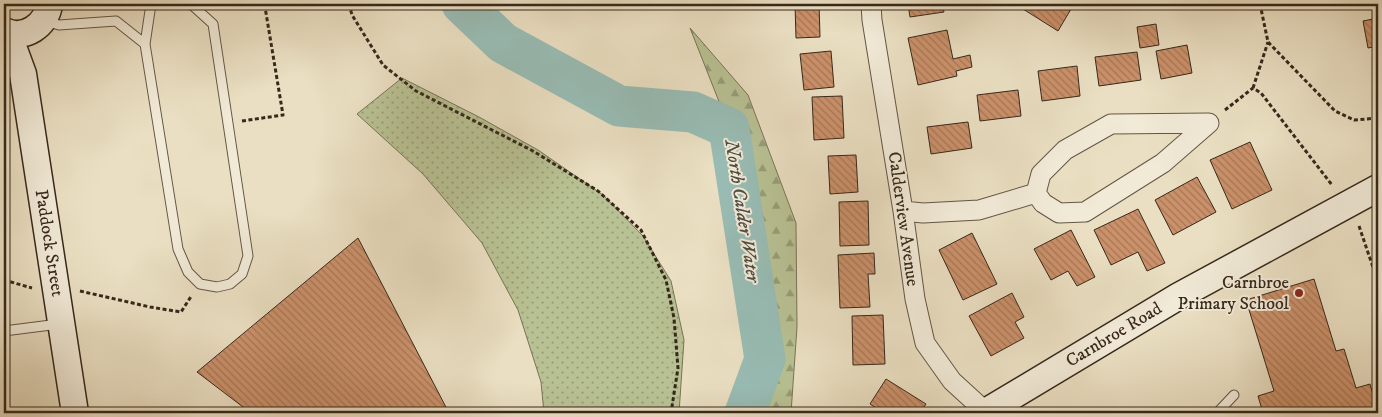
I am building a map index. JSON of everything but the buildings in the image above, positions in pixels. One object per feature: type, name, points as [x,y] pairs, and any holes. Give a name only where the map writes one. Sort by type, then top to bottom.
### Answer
[{"type":"street","name":"Calderview Avenue","points":[[871,4],[873,29],[903,211],[915,299],[925,343],[952,381],[985,413]]},
{"type":"street","name":"Paddock Street","points":[[27,24],[23,74],[75,413]]},
{"type":"street","points":[[1209,123],[1163,163],[1085,212],[1059,213],[1043,203],[1036,193],[1041,174],[1065,150],[1111,124],[1209,123]]},
{"type":"street","name":"Carnbroe Road","points":[[985,413],[1179,296],[1378,188]]},
{"type":"street","points":[[903,211],[923,213],[978,210],[1036,193]]},
{"type":"lane","points":[[150,4],[145,44],[178,249],[188,272],[200,284],[217,287],[230,284],[242,274],[248,256],[213,24],[192,5],[183,4]]},
{"type":"lane","points":[[27,24],[59,25],[116,21],[145,44]]},
{"type":"lane","points":[[4,331],[62,324]]},
{"type":"lane","points":[[1217,413],[1234,395]]},
{"type":"path","points":[[228,122],[283,115],[266,4]]},
{"type":"path","points":[[348,4],[352,15],[383,64],[416,91],[541,156],[598,191],[641,230],[666,280],[674,318],[678,368],[671,413]]},
{"type":"path","points":[[1209,123],[1253,88],[1268,42],[1260,4]]},
{"type":"path","points":[[1268,42],[1335,111],[1354,120],[1378,118]]},
{"type":"path","points":[[1253,88],[1261,93],[1349,204],[1378,282]]},
{"type":"path","points":[[56,285],[150,307],[181,312],[200,284]]},
{"type":"path","points":[[4,361],[9,360]]},
{"type":"green space","points":[[690,28],[748,95],[796,223],[797,327],[791,413],[759,413],[764,398],[757,253],[744,165]]},
{"type":"green space","points":[[402,78],[479,117],[538,150],[603,195],[643,236],[671,281],[684,340],[679,413],[544,413],[541,382],[518,310],[482,243],[423,174],[357,114]]},
{"type":"waterway","name":"North Calder Water","points":[[462,4],[503,43],[619,106],[693,112],[729,128],[765,359],[745,413]]},
{"type":"place","name":"Carnbroe Primary School","points":[[1299,293]]}]
